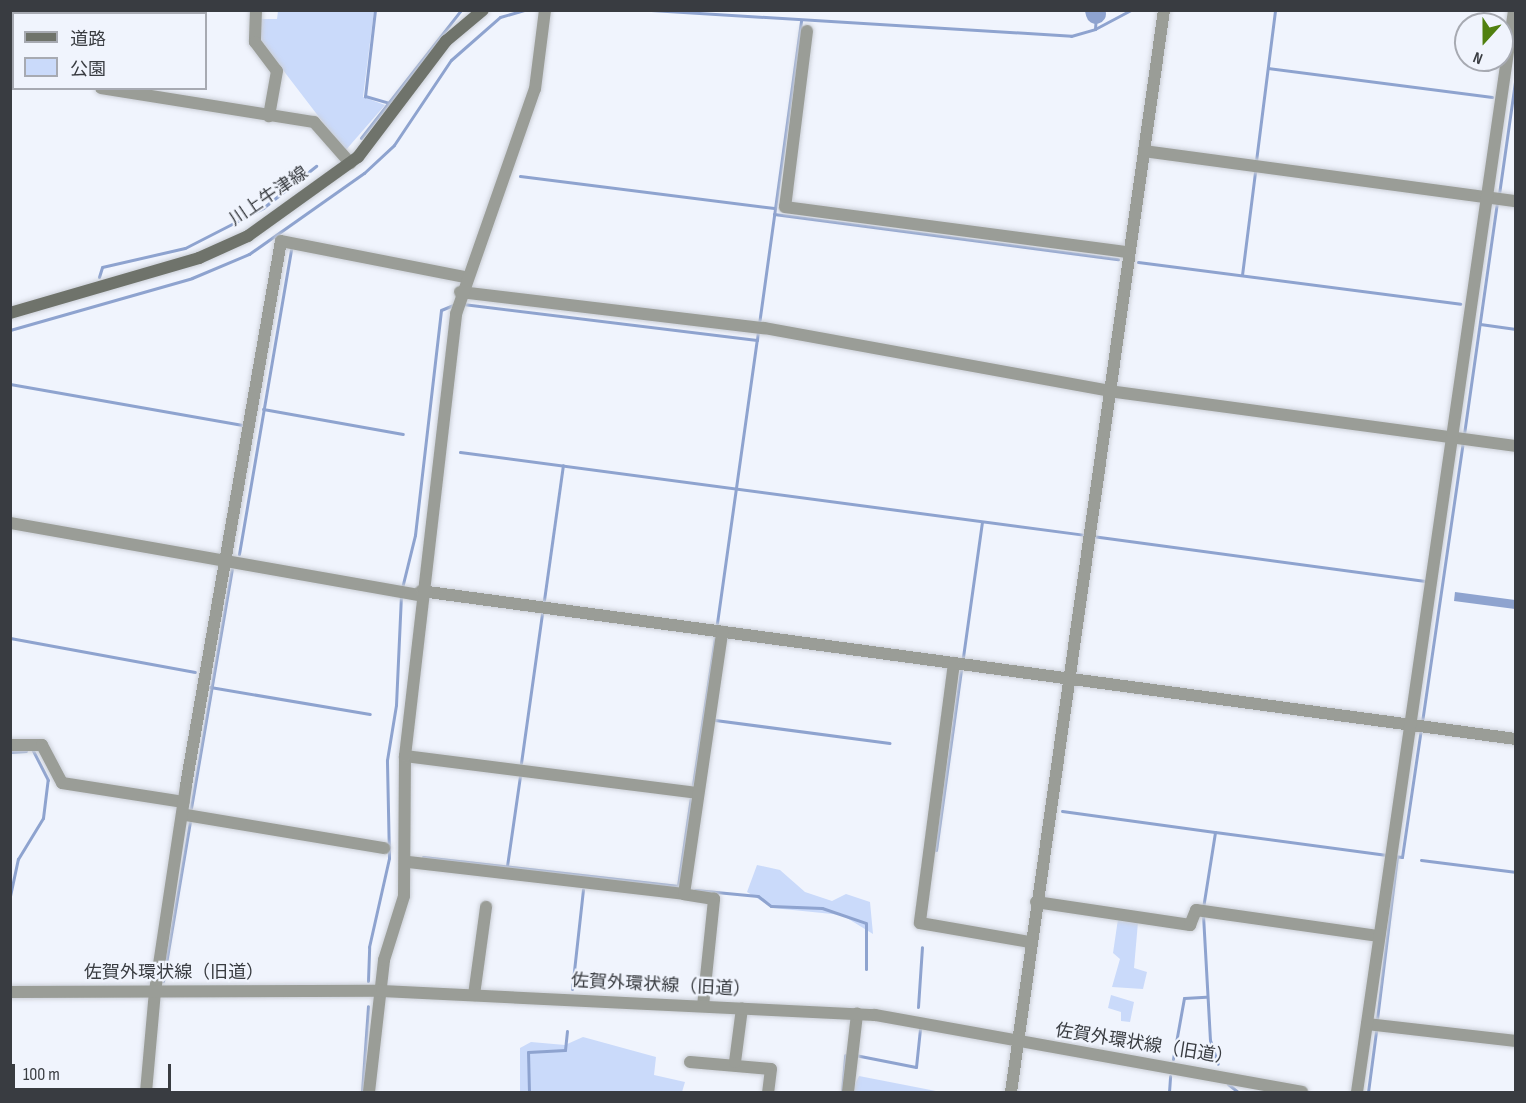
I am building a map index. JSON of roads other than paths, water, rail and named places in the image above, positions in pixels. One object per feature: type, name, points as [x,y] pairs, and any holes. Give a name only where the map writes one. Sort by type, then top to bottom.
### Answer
[{"type":"main road","name":"川上牛津線","points":[[10,313],[219,249],[249,236],[350,163],[386,127],[446,40],[483,10]]},
{"type":"street","points":[[256,10],[255,42],[277,71],[269,116]]},
{"type":"street","points":[[1011,1092],[1016,1040],[1164,10]]},
{"type":"street","points":[[370,1092],[382,991],[408,862],[405,756],[411,592],[456,314],[465,277],[485,239],[535,89],[545,14]]},
{"type":"street","points":[[807,31],[785,207],[1129,252]]},
{"type":"street","points":[[1357,1092],[1430,581],[1487,197],[1508,72]]},
{"type":"street","points":[[114,90],[314,122],[350,163]]},
{"type":"street","points":[[1144,151],[1511,200]]},
{"type":"street","points":[[146,1092],[155,991],[281,241],[465,277]]},
{"type":"street","points":[[460,292],[758,328],[1109,391],[1515,446]]},
{"type":"street","points":[[10,523],[411,592],[1515,739]]},
{"type":"street","points":[[684,894],[722,632]]},
{"type":"street","points":[[954,663],[920,923],[1030,942]]},
{"type":"street","points":[[10,745],[42,745],[62,783],[384,848]]},
{"type":"street","points":[[405,756],[698,793]]},
{"type":"street","points":[[408,862],[714,899],[703,1006]]},
{"type":"street","points":[[1036,902],[1190,924],[1196,910],[1379,936]]},
{"type":"street","points":[[474,995],[486,907]]},
{"type":"street","name":"佐賀外環状線（旧道）","points":[[10,992],[382,991],[857,1014],[928,1020],[1016,1040],[1274,1090],[1302,1092]]},
{"type":"street","points":[[735,1062],[742,1008]]},
{"type":"street","points":[[848,1092],[857,1014]]},
{"type":"street","points":[[1366,1024],[1515,1041]]},
{"type":"street","points":[[690,1062],[735,1062],[771,1069],[768,1092]]},
{"type":"waterway","points":[[375,10],[365,96],[389,103]]},
{"type":"waterway","points":[[361,138],[461,10]]},
{"type":"waterway","points":[[10,330],[192,278],[249,254],[364,173],[394,145],[451,60],[500,17],[524,10]]},
{"type":"waterway","points":[[651,10],[1071,36],[1095,29],[1096,14]]},
{"type":"waterway","points":[[1095,10],[1096,14]]},
{"type":"waterway","points":[[1095,29],[1130,10]]},
{"type":"waterway","points":[[1256,161],[1275,10]]},
{"type":"waterway","points":[[759,324],[801,20]]},
{"type":"waterway","points":[[1268,68],[1492,97]]},
{"type":"waterway","points":[[1499,194],[1516,75]]},
{"type":"waterway","points":[[99,277],[102,267],[185,248],[263,208],[316,166]]},
{"type":"waterway","points":[[1242,275],[1255,172]]},
{"type":"waterway","points":[[520,176],[774,208]]},
{"type":"waterway","points":[[1464,434],[1497,203]]},
{"type":"waterway","points":[[774,214],[1118,259]]},
{"type":"waterway","points":[[239,554],[291,249]]},
{"type":"waterway","points":[[1138,262],[1460,304]]},
{"type":"waterway","points":[[402,588],[415,535],[441,310],[456,304]]},
{"type":"waterway","points":[[463,304],[757,340],[758,331]]},
{"type":"waterway","points":[[1480,324],[1516,329]]},
{"type":"waterway","points":[[717,623],[757,340]]},
{"type":"waterway","points":[[10,384],[242,425]]},
{"type":"waterway","points":[[263,409],[403,434]]},
{"type":"waterway","points":[[1422,722],[1463,441]]},
{"type":"waterway","points":[[460,452],[1085,535]]},
{"type":"waterway","points":[[544,600],[563,465]]},
{"type":"waterway","points":[[963,657],[982,522]]},
{"type":"waterway","points":[[1092,536],[1427,581]]},
{"type":"waterway","points":[[191,808],[232,569]]},
{"type":"waterway","points":[[368,981],[369,947],[389,858],[387,760],[396,705],[401,594]]},
{"type":"waterway","points":[[521,763],[542,613]]},
{"type":"waterway","points":[[693,785],[715,637]]},
{"type":"waterway","points":[[10,638],[195,672]]},
{"type":"waterway","points":[[936,850],[961,670]]},
{"type":"waterway","points":[[210,687],[370,714]]},
{"type":"waterway","points":[[715,720],[889,743]]},
{"type":"waterway","points":[[1394,856],[1402,857],[1421,729]]},
{"type":"waterway","points":[[10,896],[18,859],[43,818],[48,780],[33,750]]},
{"type":"waterway","points":[[10,752],[26,751]]},
{"type":"waterway","points":[[507,866],[520,776]]},
{"type":"waterway","points":[[423,857],[678,886],[691,797]]},
{"type":"waterway","points":[[1062,811],[1215,832]]},
{"type":"waterway","points":[[163,981],[190,822]]},
{"type":"waterway","points":[[1203,908],[1215,832],[1388,855]]},
{"type":"waterway","points":[[1377,1019],[1397,857]]},
{"type":"waterway","points":[[1421,860],[1516,872]]},
{"type":"waterway","points":[[572,989],[583,890]]},
{"type":"waterway","points":[[695,890],[758,896],[771,906],[822,908],[866,923],[866,969]]},
{"type":"waterway","points":[[1203,915],[1210,1040],[1218,1064]]},
{"type":"waterway","points":[[918,1007],[922,947]]},
{"type":"waterway","points":[[1173,1059],[1184,998],[1206,997]]},
{"type":"waterway","points":[[362,1092],[368,1006]]},
{"type":"waterway","points":[[855,1055],[916,1067],[920,1029]]},
{"type":"waterway","points":[[529,1092],[528,1052],[565,1050],[567,1031]]},
{"type":"waterway","points":[[1368,1092],[1376,1031]]},
{"type":"waterway","points":[[842,1092],[845,1055]]},
{"type":"waterway","points":[[1169,1092],[1170,1076]]},
{"type":"waterway","points":[[1228,1084],[1238,1092]]}]
